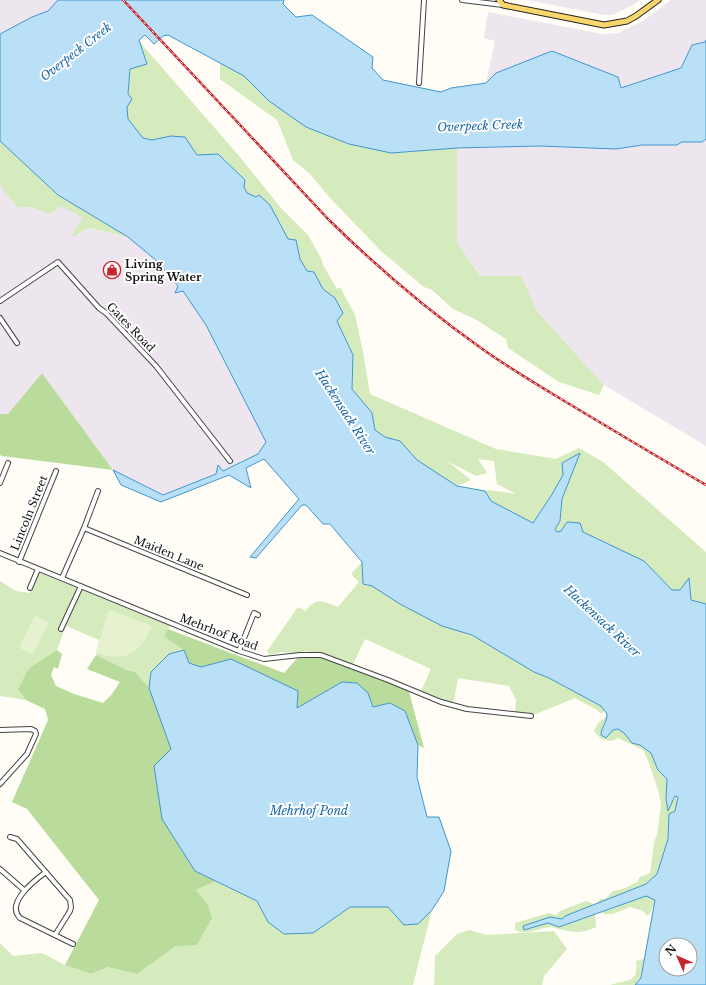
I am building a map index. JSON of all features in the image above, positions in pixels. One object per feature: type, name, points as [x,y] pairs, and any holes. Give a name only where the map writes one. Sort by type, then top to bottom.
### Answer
[{"type":"main road","points":[[501,2],[604,25],[627,21],[658,0]]},
{"type":"street","points":[[419,83],[424,0]]},
{"type":"street","points":[[462,0],[501,2]]},
{"type":"street","name":"Gates Road","points":[[0,301],[58,262],[99,308],[106,313],[156,366],[230,461]]},
{"type":"street","points":[[0,318],[17,343]]},
{"type":"street","points":[[0,483],[8,463]]},
{"type":"street","name":"Lincoln Street","points":[[20,562],[56,471]]},
{"type":"street","points":[[62,578],[84,528],[98,491]]},
{"type":"street","name":"Maiden Lane","points":[[84,528],[248,594]]},
{"type":"street","name":"Mehrhof Road","points":[[0,553],[239,651],[264,659],[300,655],[321,656],[388,680],[441,702],[467,709],[531,716]]},
{"type":"street","points":[[30,588],[38,569]]},
{"type":"street","points":[[61,629],[81,586]]},
{"type":"street","points":[[239,651],[254,613],[258,615]]},
{"type":"street","points":[[0,730],[31,729],[35,731],[36,734],[27,754],[0,784]]},
{"type":"street","points":[[10,837],[17,839],[68,897],[71,904],[70,911],[55,935]]},
{"type":"street","points":[[0,869],[24,890]]},
{"type":"street","points":[[46,872],[24,890],[16,906],[17,915],[73,944]]},
{"type":"shaded area","points":[[0,0],[58,0],[48,11],[32,17],[0,34]]},
{"type":"shaded area","points":[[528,0],[640,0],[613,15],[604,15]]},
{"type":"shaded area","points":[[671,0],[706,0],[706,40],[705,42],[692,45],[681,68],[621,88],[496,73],[486,83],[495,41],[484,38],[488,12],[602,34],[618,33],[643,21]]},
{"type":"shaded area","points":[[706,139],[706,446],[604,385],[536,310],[522,276],[480,276],[457,242],[457,148],[539,146],[616,149],[642,145],[677,145],[682,142],[702,142]]},
{"type":"shaded area","points":[[0,184],[17,207],[29,207],[51,214],[61,205],[84,218],[71,236],[75,236],[88,228],[128,237],[157,261],[183,291],[206,325],[266,442],[259,454],[223,471],[163,495],[113,470],[42,373],[8,414],[0,414]]},
{"type":"green space","points":[[138,40],[240,157],[281,208],[308,235],[337,289],[340,287],[355,315],[370,394],[496,449],[556,459],[579,448],[603,462],[706,552],[706,604],[691,601],[689,579],[680,590],[672,590],[644,561],[583,532],[557,532],[554,529],[560,521],[562,499],[579,454],[533,523],[491,501],[485,491],[489,490],[516,494],[497,484],[494,461],[478,459],[487,473],[476,476],[447,461],[471,480],[457,486],[417,460],[400,441],[385,437],[375,430],[372,413],[352,389],[353,355],[337,321],[335,298],[323,289],[314,272],[307,271],[300,259],[296,240],[288,239],[270,205],[247,193],[218,154],[197,155],[171,136],[152,140],[143,138],[128,119],[127,107],[132,99],[128,94],[130,69]]},
{"type":"green space","points":[[220,63],[244,76],[269,101],[391,153],[457,148],[457,242],[480,276],[522,276],[536,310],[604,385],[599,395],[559,382],[508,348],[506,339],[475,319],[453,309],[432,290],[424,287],[381,251],[330,198],[311,175],[293,160],[277,120],[220,79]]},
{"type":"green space","points":[[0,141],[58,195],[128,237],[88,228],[75,236],[71,236],[83,218],[61,206],[51,214],[29,207],[17,207],[0,184]]},
{"type":"green space","points":[[42,373],[113,470],[0,455],[0,414],[8,414]]},
{"type":"green space","points":[[362,562],[363,584],[372,586],[400,604],[442,626],[472,635],[534,672],[549,678],[601,706],[605,710],[600,713],[575,698],[531,716],[515,714],[516,700],[509,686],[458,678],[453,705],[420,693],[431,669],[365,639],[353,664],[324,654],[305,651],[295,653],[283,652],[269,655],[267,651],[298,607],[306,611],[316,602],[324,602],[338,607],[359,582],[351,574]]},
{"type":"green space","points":[[38,572],[170,626],[164,637],[184,650],[169,654],[151,672],[149,688],[135,672],[127,670],[96,655],[99,640],[66,626],[57,650],[32,667],[26,673],[18,689],[26,700],[0,696],[0,581],[16,591],[29,593]]},
{"type":"green space","points":[[111,610],[152,626],[143,643],[130,654],[115,657],[96,652],[108,612]]},
{"type":"green space","points":[[36,616],[47,621],[48,624],[33,654],[31,654],[20,648],[20,646],[34,617]]},
{"type":"green space","points":[[168,629],[284,673],[300,655],[321,655],[408,688],[424,748],[418,745],[405,711],[373,707],[342,682],[297,708],[231,659],[201,667],[189,663],[184,650],[164,637]]},
{"type":"green space","points":[[57,650],[62,654],[58,669],[54,667],[51,675],[56,686],[74,694],[103,703],[112,694],[120,682],[87,669],[96,655],[127,670],[135,672],[149,688],[171,749],[195,871],[216,881],[196,890],[207,903],[212,918],[197,945],[176,946],[137,974],[108,967],[91,974],[65,965],[99,900],[27,809],[12,802],[48,720],[45,709],[26,700],[18,689],[26,673],[31,667]]},
{"type":"green space","points":[[607,716],[607,722],[601,730],[609,735],[613,730],[618,729],[624,733],[632,743],[640,745],[651,753],[658,770],[667,779],[666,799],[668,811],[676,795],[678,797],[675,812],[669,814],[667,843],[662,863],[652,880],[634,890],[598,903],[600,899],[605,899],[613,891],[625,888],[637,882],[640,877],[650,873],[661,804],[649,763],[643,750],[618,738],[611,741],[602,739],[594,731],[598,723]]},
{"type":"green space","points":[[216,881],[257,901],[268,922],[313,933],[350,907],[388,907],[418,924],[432,910],[413,985],[0,985],[0,943],[13,956],[42,953],[65,965],[91,974],[108,967],[137,974],[176,946],[207,903],[196,890]]},
{"type":"green space","points":[[646,896],[655,900],[648,916],[643,911],[630,907],[613,914],[603,914],[602,912]]},
{"type":"green space","points":[[586,901],[593,905],[565,916],[562,919],[550,917],[525,930],[548,923],[559,927],[595,914],[596,927],[576,932],[550,927],[528,932],[519,932],[515,930],[515,923],[549,913],[556,915],[560,911]]},
{"type":"green space","points":[[469,930],[487,935],[554,931],[567,949],[544,976],[542,985],[434,985],[435,956],[457,934]]},
{"type":"green space","points":[[644,959],[641,978],[635,985],[610,985],[633,978],[636,969],[636,961]]},
{"type":"water","points":[[58,0],[284,0],[283,4],[296,17],[312,15],[373,57],[372,68],[383,80],[441,92],[451,88],[486,83],[496,73],[552,51],[618,77],[621,88],[681,68],[692,45],[705,42],[706,40],[706,139],[702,142],[682,142],[677,145],[642,145],[616,149],[539,146],[457,148],[391,153],[349,144],[306,127],[269,101],[244,76],[168,35],[163,36],[154,44],[145,35],[139,40],[147,64],[130,69],[128,94],[132,99],[127,107],[128,119],[143,138],[152,140],[171,136],[185,137],[197,155],[218,154],[245,180],[244,187],[247,193],[256,197],[259,195],[270,205],[288,239],[296,240],[300,259],[307,271],[314,272],[323,289],[335,298],[343,313],[337,321],[353,355],[352,389],[372,413],[375,430],[385,437],[400,441],[417,460],[457,486],[485,491],[491,501],[533,523],[563,475],[562,463],[580,453],[562,499],[560,521],[555,529],[557,532],[561,531],[567,522],[580,523],[583,532],[644,561],[672,590],[680,590],[689,578],[691,600],[706,604],[706,985],[635,985],[641,978],[655,900],[646,896],[559,927],[548,923],[524,930],[523,926],[550,917],[562,919],[565,916],[646,884],[657,874],[668,839],[669,814],[675,811],[678,797],[675,796],[668,811],[666,799],[667,779],[658,770],[651,753],[640,745],[632,743],[624,733],[618,729],[613,730],[606,738],[601,735],[607,714],[601,706],[549,678],[534,672],[472,635],[442,626],[400,604],[372,586],[363,584],[362,562],[330,524],[323,524],[306,505],[302,505],[256,558],[250,557],[299,499],[264,459],[246,468],[251,488],[229,475],[161,502],[121,485],[113,470],[163,495],[216,474],[218,465],[223,471],[258,454],[266,442],[206,325],[183,291],[175,293],[178,286],[157,261],[128,237],[58,195],[0,141],[0,34],[32,17],[48,11]]},
{"type":"water","name":"Mehrhof Pond","points":[[184,650],[189,663],[201,667],[231,659],[298,691],[297,708],[342,682],[357,683],[368,693],[373,707],[390,703],[405,711],[418,745],[417,777],[427,817],[439,817],[451,851],[444,891],[432,910],[418,924],[404,925],[388,907],[350,907],[313,933],[284,934],[268,922],[257,901],[195,871],[162,819],[154,766],[171,749],[149,688],[151,672],[169,654]]},
{"type":"railway","points":[[123,0],[329,220],[365,254],[441,319],[503,363],[706,485]]},
{"type":"place","name":"Living Spring Water","points":[[112,270]]},
{"type":"water label","name":"Overpeck Creek","points":[[76,52]]},
{"type":"water label","name":"Overpeck Creek","points":[[480,126]]},
{"type":"water label","name":"Hackensack River","points":[[345,412]]},
{"type":"water label","name":"Hackensack River","points":[[602,621]]}]
